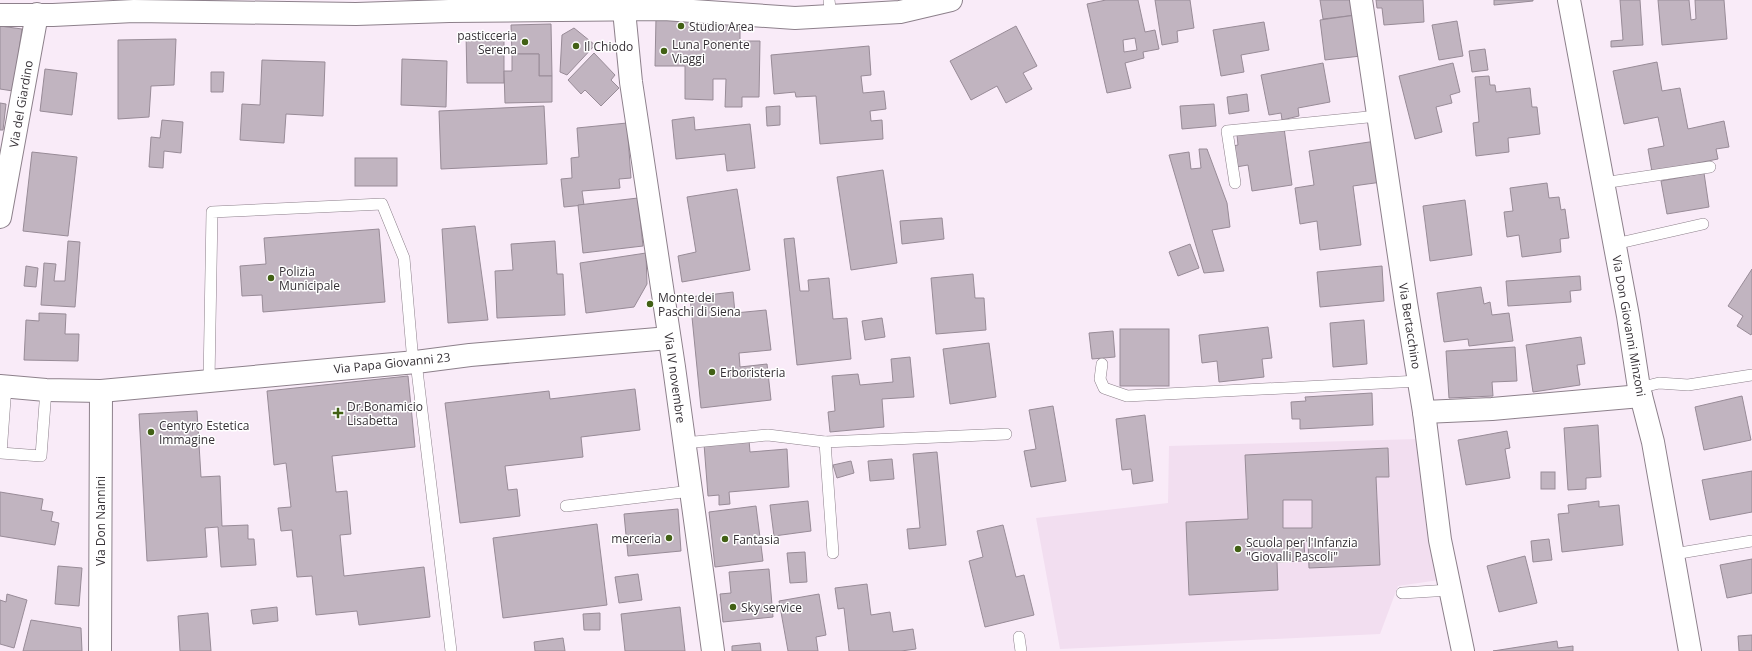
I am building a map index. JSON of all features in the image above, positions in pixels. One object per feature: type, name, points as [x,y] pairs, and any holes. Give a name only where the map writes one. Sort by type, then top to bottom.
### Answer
[{"type":"street","points":[[0,14],[53,15],[226,7],[624,5],[795,18],[830,8],[900,12],[951,0]]},
{"type":"street","name":"Via Bertacchino","points":[[1361,0],[1406,303],[1424,412],[1440,540],[1463,651]]},
{"type":"street","name":"Via Don Giovanni Minzoni","points":[[1569,0],[1615,244],[1640,392],[1653,442],[1674,554],[1690,651]]},
{"type":"street","name":"Via IV novembre","points":[[624,5],[630,82],[669,338],[713,651]]},
{"type":"street","name":"Via del Giardino","points":[[0,217],[37,14]]},
{"type":"street","name":"Via Papa Giovanni 23","points":[[3,386],[46,390],[108,390],[209,382],[414,362],[470,354],[669,338]]},
{"type":"street","name":"Via Don Nannini","points":[[100,651],[108,390]]},
{"type":"street","points":[[1424,412],[1492,409],[1640,392]]},
{"type":"lane","points":[[1236,183],[1227,130],[1378,116]]},
{"type":"lane","points":[[1603,183],[1710,167]]},
{"type":"lane","points":[[209,382],[212,212],[382,204],[404,258],[414,362],[451,651]]},
{"type":"lane","points":[[1615,244],[1703,224]]},
{"type":"lane","points":[[1102,364],[1100,379],[1104,388],[1127,396],[1419,381]]},
{"type":"lane","points":[[1640,392],[1659,383],[1688,385],[1752,375]]},
{"type":"lane","points":[[3,386],[1,453],[41,456],[46,390]]},
{"type":"lane","points":[[684,443],[768,435],[825,442],[1006,434]]},
{"type":"lane","points":[[825,442],[833,553]]},
{"type":"lane","points":[[566,506],[691,491]]},
{"type":"lane","points":[[1674,554],[1752,541]]},
{"type":"lane","points":[[1402,593],[1450,590]]},
{"type":"lane","points":[[1019,636],[1021,651]]},
{"type":"shaded area","name":"Scuola per l'Infanzia \"Giovalli Pascoli\"","points":[[1417,439],[1439,580],[1398,586],[1380,634],[1060,649],[1036,518],[1168,503],[1169,446]]},
{"type":"building","points":[[1106,0],[1138,0],[1145,32],[1155,30],[1159,49],[1143,52],[1144,58],[1125,63],[1131,88],[1107,93],[1087,4]],"holes":[[[1135,38],[1137,50],[1124,52],[1123,40]]]},
{"type":"building","points":[[1155,0],[1190,0],[1194,28],[1177,31],[1178,42],[1162,45]]},
{"type":"building","points":[[1320,0],[1353,0],[1356,15],[1323,19]]},
{"type":"building","points":[[1376,0],[1423,0],[1424,22],[1384,25],[1382,8],[1377,8]]},
{"type":"building","points":[[1494,0],[1533,0],[1533,1],[1494,5]]},
{"type":"building","points":[[1620,0],[1640,0],[1643,45],[1611,47],[1611,41],[1623,40]]},
{"type":"building","points":[[1658,0],[1689,0],[1691,20],[1696,19],[1695,0],[1724,0],[1727,39],[1662,45]]},
{"type":"building","points":[[1356,15],[1361,56],[1325,60],[1320,20]]},
{"type":"building","points":[[656,18],[740,19],[740,41],[760,41],[759,97],[742,97],[742,107],[725,107],[726,79],[713,79],[713,100],[685,99],[685,66],[655,66]]},
{"type":"building","points":[[1457,21],[1463,56],[1439,60],[1432,25]]},
{"type":"building","points":[[1264,22],[1269,50],[1241,55],[1244,72],[1221,76],[1213,30]]},
{"type":"building","points":[[551,24],[552,76],[539,76],[539,54],[512,54],[511,25]]},
{"type":"building","points":[[0,26],[22,29],[13,91],[0,89]]},
{"type":"building","points":[[1016,26],[1037,66],[1023,73],[1032,89],[1006,103],[997,86],[971,100],[950,61]]},
{"type":"building","points":[[574,28],[595,45],[567,75],[560,72],[562,35]]},
{"type":"building","points":[[466,33],[504,33],[504,83],[467,83]]},
{"type":"building","points":[[176,39],[174,85],[151,86],[149,117],[118,119],[118,40]]},
{"type":"building","points":[[869,46],[871,75],[861,76],[863,93],[884,91],[886,109],[870,111],[871,121],[882,120],[883,139],[820,144],[816,96],[796,97],[795,92],[774,94],[771,55]]},
{"type":"building","points":[[1485,49],[1488,70],[1472,72],[1469,51]]},
{"type":"building","points":[[594,53],[615,75],[611,80],[619,88],[601,106],[585,90],[581,94],[568,80]]},
{"type":"building","points":[[512,54],[539,54],[539,76],[552,76],[552,102],[505,103],[504,71],[512,71]]},
{"type":"building","points":[[402,59],[447,61],[446,107],[401,105]]},
{"type":"building","points":[[262,60],[325,62],[323,116],[286,114],[284,143],[240,140],[242,104],[260,105]]},
{"type":"building","points":[[1657,62],[1662,91],[1680,88],[1688,129],[1724,121],[1729,147],[1716,149],[1718,159],[1652,172],[1648,149],[1664,146],[1658,117],[1624,124],[1613,71]]},
{"type":"building","points":[[1323,63],[1330,102],[1298,108],[1299,116],[1282,120],[1281,113],[1269,115],[1261,75]]},
{"type":"building","points":[[1453,63],[1460,92],[1450,95],[1452,103],[1436,107],[1442,132],[1415,139],[1399,76]]},
{"type":"building","points":[[45,69],[77,73],[72,115],[40,111]]},
{"type":"building","points":[[211,72],[224,72],[223,92],[211,92]]},
{"type":"building","points":[[1489,76],[1490,85],[1495,85],[1496,92],[1530,88],[1532,107],[1537,107],[1540,134],[1508,138],[1509,152],[1476,156],[1473,123],[1479,122],[1475,77]]},
{"type":"building","points":[[1247,94],[1249,111],[1229,114],[1227,97]]},
{"type":"building","points":[[0,103],[6,104],[3,130],[0,130]]},
{"type":"building","points":[[1214,104],[1216,126],[1182,129],[1180,106]]},
{"type":"building","points":[[544,106],[547,164],[441,169],[439,111]]},
{"type":"building","points":[[780,106],[780,125],[767,126],[766,107]]},
{"type":"building","points":[[694,117],[695,130],[750,124],[755,168],[727,171],[725,154],[676,159],[672,120]]},
{"type":"building","points":[[162,120],[183,122],[181,153],[164,151],[163,168],[149,167],[151,137],[160,138]]},
{"type":"building","points":[[627,123],[631,178],[619,179],[620,188],[582,191],[584,205],[564,207],[561,179],[572,178],[571,158],[579,157],[577,128]]},
{"type":"building","points":[[1284,128],[1292,185],[1252,191],[1248,165],[1236,167],[1233,146],[1238,145],[1237,135]]},
{"type":"building","points":[[1376,141],[1382,182],[1353,186],[1361,245],[1320,250],[1317,221],[1300,224],[1295,188],[1314,185],[1309,151]]},
{"type":"building","points":[[1199,149],[1207,149],[1227,203],[1230,227],[1212,230],[1224,271],[1204,273],[1169,155],[1189,152],[1191,169],[1201,168]]},
{"type":"building","points":[[32,152],[77,157],[68,236],[23,231]]},
{"type":"building","points":[[355,158],[397,158],[397,186],[355,186]]},
{"type":"building","points":[[883,170],[897,263],[851,270],[837,177]]},
{"type":"building","points":[[1704,173],[1709,207],[1667,214],[1661,181]]},
{"type":"building","points":[[1547,183],[1549,198],[1559,197],[1561,210],[1565,209],[1569,238],[1560,239],[1561,252],[1522,257],[1519,235],[1507,237],[1504,212],[1513,211],[1510,188]]},
{"type":"building","points":[[737,189],[750,270],[682,282],[678,256],[696,252],[687,197]]},
{"type":"building","points":[[638,198],[643,246],[583,253],[578,205]]},
{"type":"building","points":[[1465,200],[1472,255],[1430,261],[1423,206]]},
{"type":"building","points":[[942,218],[944,239],[902,244],[900,221]]},
{"type":"building","points":[[475,226],[488,320],[448,323],[442,229]]},
{"type":"building","points":[[379,229],[385,302],[263,312],[262,295],[242,296],[240,266],[266,264],[264,238]]},
{"type":"building","points":[[794,238],[800,291],[809,291],[808,280],[829,278],[833,319],[847,318],[851,359],[797,365],[784,239]]},
{"type":"building","points":[[68,241],[80,242],[75,307],[41,305],[44,263],[56,264],[54,281],[65,281]]},
{"type":"building","points":[[555,241],[557,274],[563,274],[565,315],[497,318],[495,271],[513,270],[511,244]]},
{"type":"building","points":[[1190,244],[1199,268],[1178,276],[1169,252]]},
{"type":"building","points":[[646,253],[647,284],[634,307],[586,313],[580,263]]},
{"type":"building","points":[[26,266],[38,268],[36,287],[24,286]]},
{"type":"building","points":[[1382,266],[1384,301],[1320,307],[1317,272]]},
{"type":"building","points":[[1752,269],[1751,335],[1737,326],[1743,316],[1728,306]]},
{"type":"building","points":[[973,274],[975,298],[984,298],[986,330],[936,334],[931,278]]},
{"type":"building","points":[[1580,276],[1581,290],[1570,291],[1571,302],[1508,306],[1506,281]]},
{"type":"building","points":[[1481,287],[1484,304],[1490,302],[1492,315],[1509,313],[1513,341],[1469,346],[1468,339],[1444,342],[1437,293]]},
{"type":"building","points":[[733,292],[735,313],[766,310],[771,350],[739,353],[740,367],[767,364],[771,400],[701,408],[690,297]]},
{"type":"building","points":[[39,313],[66,314],[65,334],[79,334],[78,361],[24,360],[26,320],[39,321]]},
{"type":"building","points":[[882,318],[885,337],[865,340],[862,321]]},
{"type":"building","points":[[1364,320],[1367,364],[1333,367],[1330,323]]},
{"type":"building","points":[[1268,327],[1272,358],[1262,359],[1264,377],[1219,382],[1217,361],[1202,363],[1199,335]]},
{"type":"building","points":[[1120,329],[1169,329],[1169,386],[1120,386]]},
{"type":"building","points":[[1113,331],[1115,357],[1092,359],[1089,333]]},
{"type":"building","points":[[1581,337],[1585,364],[1577,365],[1580,385],[1533,392],[1526,345]]},
{"type":"building","points":[[989,343],[996,397],[950,404],[943,349]]},
{"type":"building","points":[[1515,347],[1517,381],[1492,382],[1493,396],[1449,398],[1446,351]]},
{"type":"building","points":[[910,357],[914,397],[882,399],[884,427],[830,432],[828,412],[835,411],[832,376],[858,374],[860,385],[893,382],[891,359]]},
{"type":"building","points":[[408,376],[415,447],[332,456],[336,492],[347,491],[351,534],[340,535],[344,576],[424,567],[430,617],[359,625],[357,611],[316,615],[312,576],[297,577],[292,530],[281,531],[278,508],[291,507],[286,463],[274,465],[267,391]]},
{"type":"building","points":[[635,389],[640,430],[581,437],[583,457],[505,466],[508,490],[517,489],[520,516],[460,523],[445,403],[549,391],[550,399]]},
{"type":"building","points":[[1372,393],[1373,425],[1300,429],[1300,419],[1292,419],[1291,402],[1306,401],[1305,397]]},
{"type":"building","points":[[1742,396],[1751,440],[1704,450],[1695,407]]},
{"type":"building","points":[[1053,406],[1066,481],[1031,487],[1024,451],[1036,449],[1029,410]]},
{"type":"building","points":[[197,411],[201,477],[220,476],[222,526],[248,525],[248,539],[254,539],[256,565],[221,567],[218,527],[205,528],[207,557],[147,561],[139,414]]},
{"type":"building","points":[[1145,415],[1153,481],[1133,484],[1131,469],[1122,470],[1116,419]]},
{"type":"building","points":[[1598,425],[1601,477],[1586,478],[1586,489],[1568,490],[1564,428]]},
{"type":"building","points":[[1507,431],[1510,448],[1505,449],[1510,478],[1466,485],[1458,440]]},
{"type":"building","points":[[749,440],[750,452],[787,449],[789,487],[729,492],[730,504],[719,505],[719,495],[708,496],[704,444]]},
{"type":"building","points":[[1388,448],[1389,477],[1376,477],[1380,565],[1309,568],[1308,541],[1304,541],[1305,561],[1277,562],[1278,590],[1189,595],[1186,522],[1248,519],[1245,455]],"holes":[[[1283,500],[1312,500],[1312,528],[1283,528]]]},
{"type":"building","points":[[937,452],[946,545],[909,549],[907,529],[920,528],[913,454]]},
{"type":"building","points":[[892,459],[894,479],[870,481],[868,461]]},
{"type":"building","points":[[851,461],[854,473],[837,478],[833,465]]},
{"type":"building","points":[[1752,471],[1752,512],[1710,520],[1702,480]]},
{"type":"building","points":[[1541,472],[1555,472],[1555,489],[1541,489]]},
{"type":"building","points":[[0,492],[43,499],[41,510],[53,512],[51,521],[59,523],[55,545],[0,536]]},
{"type":"building","points":[[808,501],[811,531],[774,536],[770,505]]},
{"type":"building","points":[[1599,501],[1599,507],[1619,505],[1623,545],[1562,552],[1558,514],[1569,513],[1568,505]]},
{"type":"building","points":[[756,506],[763,561],[715,567],[709,512]]},
{"type":"building","points":[[678,509],[681,551],[628,556],[624,514]]},
{"type":"building","points":[[597,524],[607,605],[503,618],[493,538]]},
{"type":"building","points":[[1003,525],[1016,577],[1024,575],[1034,615],[985,627],[969,561],[983,557],[977,531]]},
{"type":"building","points":[[1549,539],[1552,560],[1533,562],[1531,541]]},
{"type":"building","points":[[805,552],[807,582],[790,583],[787,553]]},
{"type":"building","points":[[1525,556],[1537,603],[1499,612],[1487,566]]},
{"type":"building","points":[[1752,559],[1752,593],[1727,598],[1720,565]]},
{"type":"building","points":[[58,566],[82,568],[79,606],[55,604]]},
{"type":"building","points":[[769,569],[773,617],[723,622],[720,594],[731,593],[729,572]]},
{"type":"building","points":[[638,574],[642,600],[619,603],[615,577]]},
{"type":"building","points":[[867,584],[871,615],[890,612],[893,632],[913,629],[916,649],[901,651],[849,651],[844,608],[838,609],[835,588]]},
{"type":"building","points":[[7,594],[27,600],[14,648],[0,644],[0,600],[6,602]]},
{"type":"building","points":[[819,594],[826,635],[816,637],[818,651],[788,651],[779,601]]},
{"type":"building","points":[[277,607],[278,621],[253,624],[251,610]]},
{"type":"building","points":[[680,607],[685,651],[625,651],[621,614]]},
{"type":"building","points":[[208,613],[211,651],[180,651],[178,616]]},
{"type":"building","points":[[600,613],[600,630],[584,630],[583,614]]},
{"type":"building","points":[[31,620],[81,628],[82,651],[23,651]]},
{"type":"building","points":[[1752,635],[1752,651],[1739,651],[1738,636]]},
{"type":"building","points":[[563,638],[565,651],[535,651],[534,642]]},
{"type":"building","points":[[1557,641],[1558,648],[1573,646],[1573,651],[1493,651]]},
{"type":"building","points":[[760,643],[761,651],[732,651],[732,646]]},
{"type":"place","name":"Studio Area","points":[[681,26]]},
{"type":"place","name":"pasticceria Serena","points":[[525,42]]},
{"type":"place","name":"Il Chiodo","points":[[576,46]]},
{"type":"place","name":"Luna Ponente Viaggi","points":[[664,51]]},
{"type":"place","name":"Polizia Municipale","points":[[271,278]]},
{"type":"place","name":"Monte dei Paschi di Siena","points":[[650,304]]},
{"type":"place","name":"Erboristeria","points":[[712,372]]},
{"type":"place","name":"Dr.Bonamicio Lisabetta","points":[[338,413]]},
{"type":"place","name":"Centyro Estetica Immagine","points":[[151,432]]},
{"type":"place","name":"merceria","points":[[669,538]]},
{"type":"place","name":"Fantasia","points":[[725,539]]},
{"type":"place","name":"Scuola per l'Infanzia \"Giovalli Pascoli\"","points":[[1238,549]]},
{"type":"place","name":"Sky service","points":[[733,607]]}]
